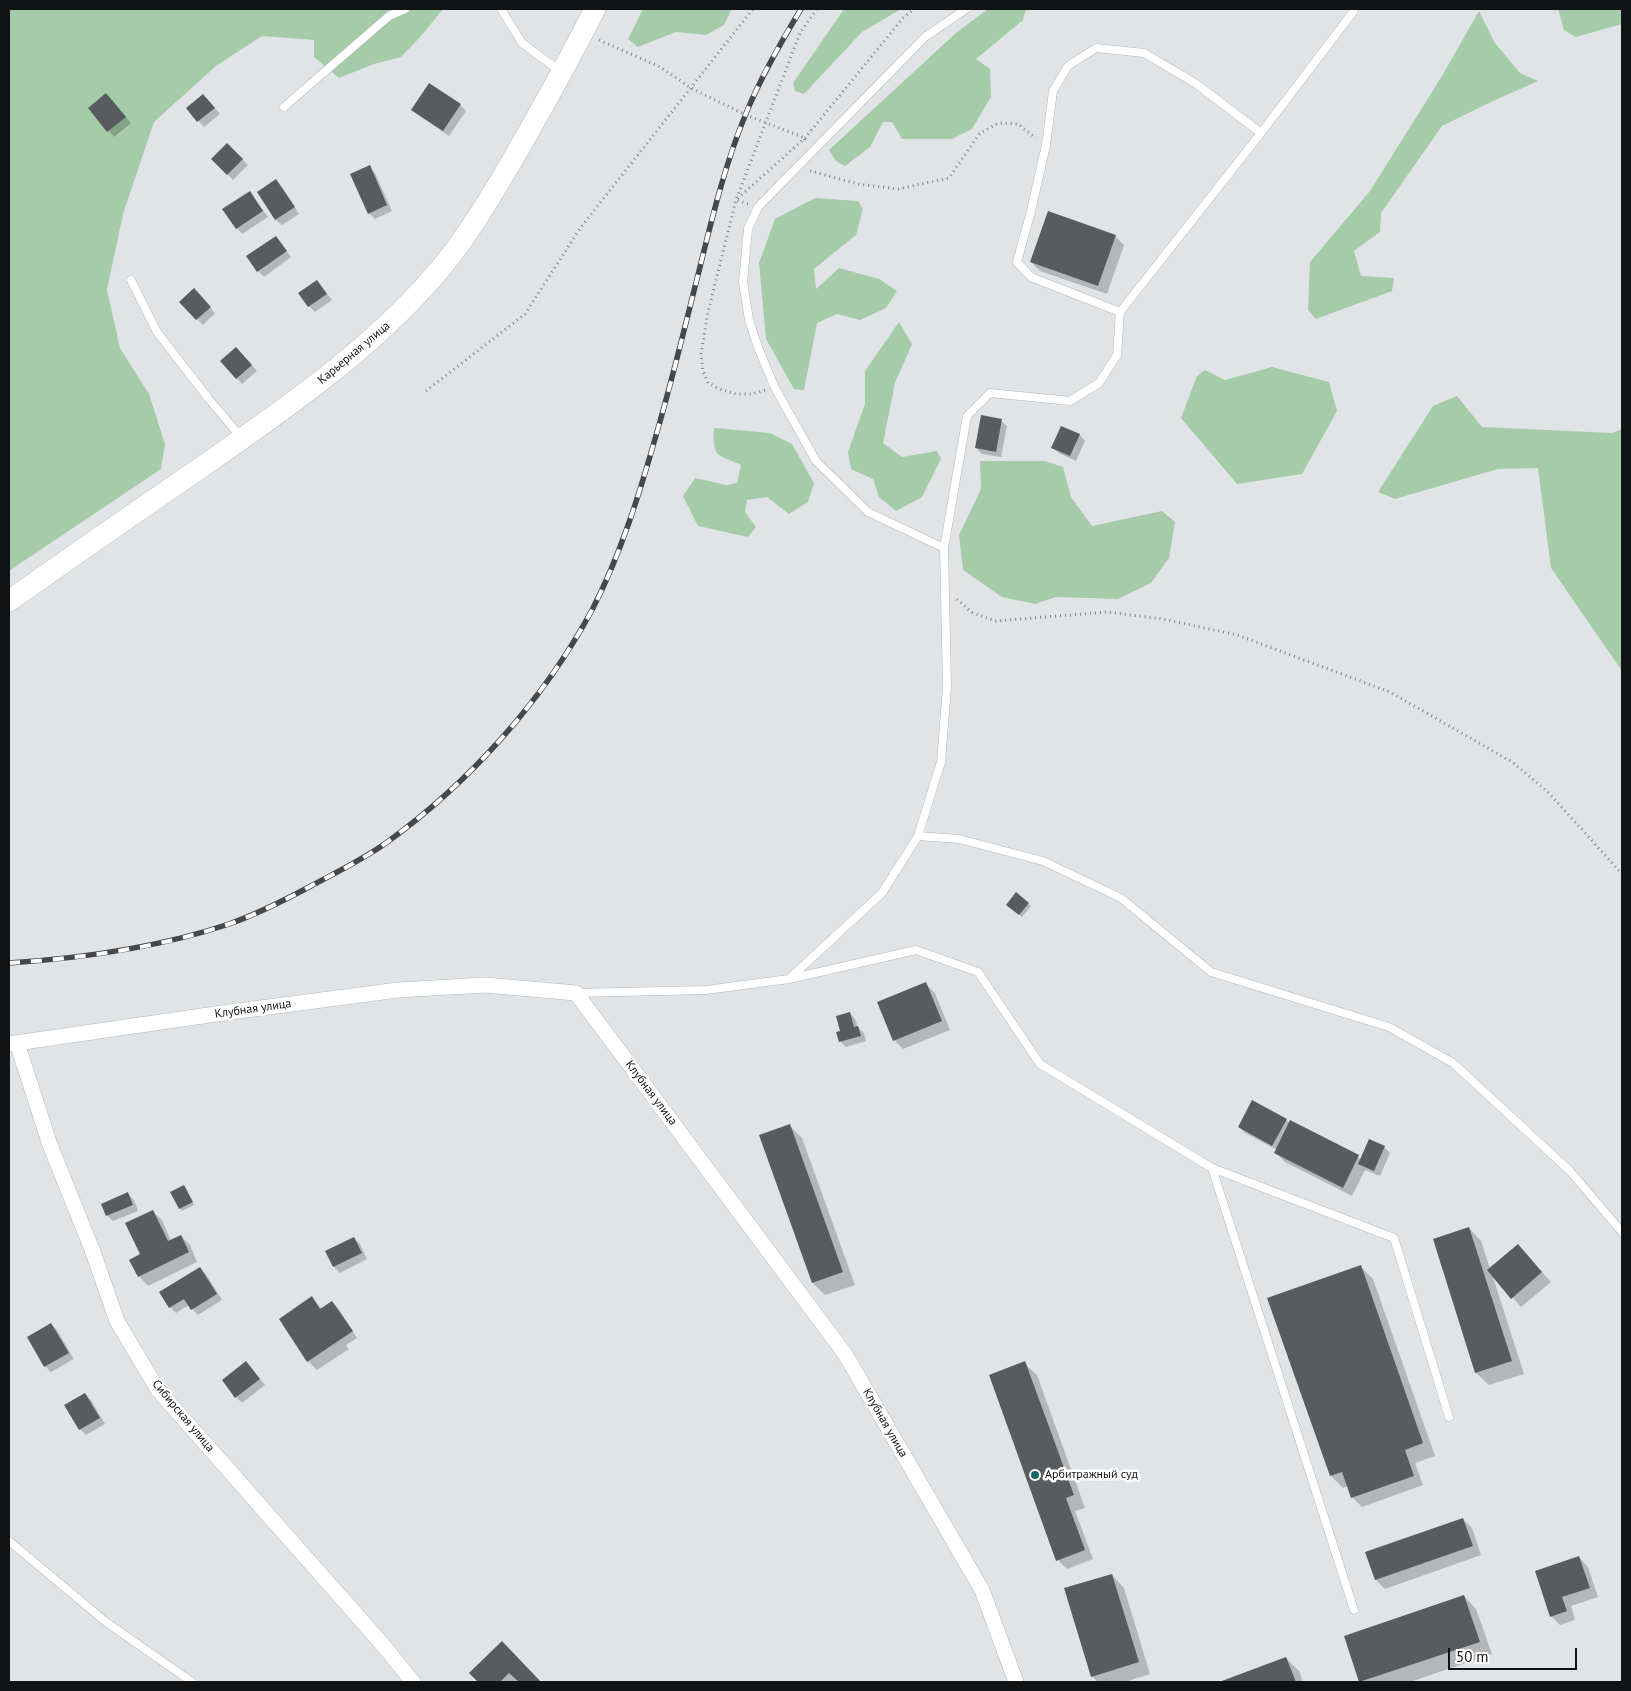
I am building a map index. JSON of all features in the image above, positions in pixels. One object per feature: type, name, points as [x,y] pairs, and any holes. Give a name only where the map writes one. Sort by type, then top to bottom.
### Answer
[{"type":"main road","name":"Карьерная улица","points":[[9,601],[322,381],[371,341],[404,310],[437,273],[484,209],[532,127],[595,9]]},
{"type":"street","name":"Клубная улица","points":[[13,1044],[223,1013],[398,990],[485,985],[576,993],[845,1354],[982,1590],[1016,1682]]},
{"type":"street","name":"Сибирская улица","points":[[13,1044],[50,1146],[93,1252],[117,1321],[158,1390],[377,1638],[413,1682]]},
{"type":"lane","points":[[284,107],[389,16],[405,9]]},
{"type":"lane","points":[[501,9],[522,43],[562,72]]},
{"type":"lane","points":[[944,548],[868,512],[816,460],[775,388],[759,350],[749,320],[743,282],[748,230],[758,207],[925,37],[966,9]]},
{"type":"lane","points":[[788,978],[882,893],[918,836],[941,762],[947,687],[944,548],[967,416],[990,393],[1070,401],[1099,383],[1117,355],[1120,312],[1261,133],[1353,12]]},
{"type":"lane","points":[[1120,312],[1031,277],[1017,262],[1046,145],[1053,91],[1068,66],[1096,48],[1144,53],[1196,83],[1261,133]]},
{"type":"lane","points":[[131,280],[157,332],[242,439]]},
{"type":"lane","points":[[918,836],[959,839],[1043,861],[1121,898],[1211,972],[1389,1027],[1445,1058],[1453,1063],[1570,1171],[1622,1232]]},
{"type":"lane","points":[[576,993],[706,990],[788,978],[916,950],[978,972],[1040,1064],[1212,1168],[1394,1238],[1449,1417]]},
{"type":"lane","points":[[1212,1168],[1354,1610]]},
{"type":"lane","points":[[9,1540],[106,1622],[192,1682]]},
{"type":"path","points":[[426,391],[525,314],[581,227],[754,9]]},
{"type":"path","points":[[736,200],[805,138],[903,18],[914,9]]},
{"type":"path","points":[[583,32],[660,67],[691,88],[746,115],[805,138]]},
{"type":"path","points":[[805,138],[797,167],[858,184],[898,190],[948,178],[980,133],[999,123],[1018,124],[1046,145]]},
{"type":"path","points":[[945,588],[971,612],[995,621],[1107,612],[1163,619],[1237,635],[1390,692],[1512,762],[1548,792],[1622,874]]},
{"type":"green space","points":[[9,9],[443,9],[401,57],[374,64],[339,78],[314,57],[314,40],[262,36],[216,66],[154,122],[123,214],[107,290],[120,348],[149,394],[165,444],[161,469],[9,571]]},
{"type":"green space","points":[[643,9],[732,9],[724,25],[706,35],[676,32],[638,47],[628,39]]},
{"type":"green space","points":[[844,9],[901,9],[862,32],[804,94],[795,91],[793,83]]},
{"type":"green space","points":[[988,9],[1026,9],[1023,20],[976,59],[990,69],[991,97],[972,129],[952,139],[902,139],[892,122],[883,122],[870,147],[845,166],[836,161],[829,150],[957,32]]},
{"type":"green space","points":[[1558,9],[1622,9],[1622,24],[1576,37],[1564,30]]},
{"type":"green space","points":[[1479,11],[1495,43],[1520,73],[1538,81],[1442,126],[1381,213],[1380,232],[1354,251],[1361,276],[1394,278],[1392,291],[1316,319],[1308,310],[1310,262],[1370,191],[1442,76]]},
{"type":"green space","points":[[815,198],[858,201],[863,209],[856,235],[814,269],[816,289],[839,268],[879,279],[897,291],[886,308],[860,320],[837,314],[817,323],[804,390],[794,389],[766,339],[759,263],[775,219]]},
{"type":"green space","points":[[899,322],[912,344],[895,383],[883,443],[902,457],[937,451],[941,459],[922,497],[896,511],[879,497],[873,479],[851,469],[848,452],[865,404],[865,371]]},
{"type":"green space","points":[[1272,367],[1329,382],[1337,411],[1302,474],[1237,484],[1181,418],[1197,376],[1205,370],[1225,380]]},
{"type":"green space","points":[[1457,396],[1482,427],[1612,433],[1622,429],[1622,671],[1551,568],[1538,468],[1498,469],[1395,499],[1378,492],[1433,406]]},
{"type":"green space","points":[[714,428],[770,433],[792,444],[814,483],[808,502],[789,514],[767,497],[747,500],[745,512],[756,527],[748,537],[698,526],[683,496],[695,478],[726,485],[737,483],[741,465],[721,456],[715,450]]},
{"type":"green space","points":[[980,461],[1045,461],[1063,467],[1071,497],[1092,526],[1162,511],[1175,522],[1169,558],[1151,583],[1118,599],[1056,597],[1035,604],[1002,597],[963,570],[959,535],[981,489]]},
{"type":"building","points":[[429,83],[461,104],[443,131],[411,110]]},
{"type":"building","points":[[106,93],[126,117],[107,132],[88,108]]},
{"type":"building","points":[[203,94],[215,108],[197,122],[186,108]]},
{"type":"building","points":[[227,143],[243,159],[227,175],[211,159]]},
{"type":"building","points":[[370,165],[387,205],[368,214],[350,174]]},
{"type":"building","points":[[276,179],[295,207],[275,220],[257,192]]},
{"type":"building","points":[[250,191],[263,211],[236,229],[222,209]]},
{"type":"building","points":[[1048,211],[1116,235],[1098,286],[1030,262]]},
{"type":"building","points":[[276,236],[287,251],[257,272],[246,256]]},
{"type":"building","points":[[317,280],[327,294],[308,307],[298,293]]},
{"type":"building","points":[[194,288],[211,307],[196,320],[179,302]]},
{"type":"building","points":[[236,347],[252,365],[236,379],[220,361]]},
{"type":"building","points":[[981,415],[1002,419],[996,452],[975,448]]},
{"type":"building","points":[[1061,426],[1080,434],[1070,456],[1051,448]]},
{"type":"building","points":[[1016,892],[1029,903],[1019,915],[1006,905]]},
{"type":"building","points":[[926,982],[942,1021],[893,1041],[877,1002]]},
{"type":"building","points":[[850,1012],[854,1027],[858,1026],[861,1036],[839,1042],[836,1032],[840,1031],[836,1016]]},
{"type":"building","points":[[1252,1100],[1287,1119],[1272,1146],[1238,1127]]},
{"type":"building","points":[[1290,1120],[1359,1155],[1343,1188],[1274,1153]]},
{"type":"building","points":[[790,1124],[843,1272],[812,1283],[759,1135]]},
{"type":"building","points":[[1369,1139],[1385,1146],[1374,1171],[1358,1164]]},
{"type":"building","points":[[184,1185],[193,1202],[179,1209],[170,1192]]},
{"type":"building","points":[[128,1192],[133,1205],[106,1216],[101,1204]]},
{"type":"building","points":[[153,1210],[168,1241],[181,1235],[189,1252],[138,1277],[129,1260],[140,1254],[125,1223]]},
{"type":"building","points":[[1469,1227],[1512,1361],[1475,1373],[1433,1239]]},
{"type":"building","points":[[354,1237],[362,1253],[333,1267],[325,1251]]},
{"type":"building","points":[[1518,1244],[1542,1272],[1511,1299],[1487,1270]]},
{"type":"building","points":[[1361,1265],[1423,1443],[1405,1450],[1414,1476],[1351,1498],[1342,1472],[1330,1476],[1267,1298]]},
{"type":"building","points":[[200,1267],[217,1294],[191,1310],[184,1299],[169,1308],[159,1292]]},
{"type":"building","points":[[312,1296],[320,1309],[332,1301],[353,1331],[307,1362],[279,1319]]},
{"type":"building","points":[[51,1323],[69,1353],[44,1367],[27,1337]]},
{"type":"building","points":[[246,1361],[260,1379],[235,1398],[222,1380]]},
{"type":"building","points":[[1025,1361],[1074,1495],[1066,1498],[1085,1550],[1056,1561],[989,1375]]},
{"type":"building","points":[[85,1393],[100,1418],[79,1430],[64,1405]]},
{"type":"building","points":[[1463,1518],[1473,1546],[1375,1580],[1365,1552]]},
{"type":"building","points":[[1579,1556],[1590,1588],[1562,1597],[1567,1611],[1550,1617],[1535,1571]]},
{"type":"building","points":[[1112,1574],[1139,1662],[1091,1677],[1064,1588]]},
{"type":"building","points":[[1464,1595],[1480,1642],[1359,1682],[1344,1636]]},
{"type":"building","points":[[502,1641],[541,1682],[519,1682],[509,1673],[500,1682],[478,1682],[469,1673]]},
{"type":"building","points":[[1286,1657],[1296,1682],[1219,1682]]},
{"type":"railway","points":[[9,963],[92,955],[175,940],[229,924],[280,902],[368,855],[417,819],[475,767],[527,708],[551,676],[592,610],[621,545],[644,477],[663,411],[726,168],[747,111],[759,85],[801,9]]},
{"type":"place","name":"Арбитражный суд","points":[[1035,1475]]}]
